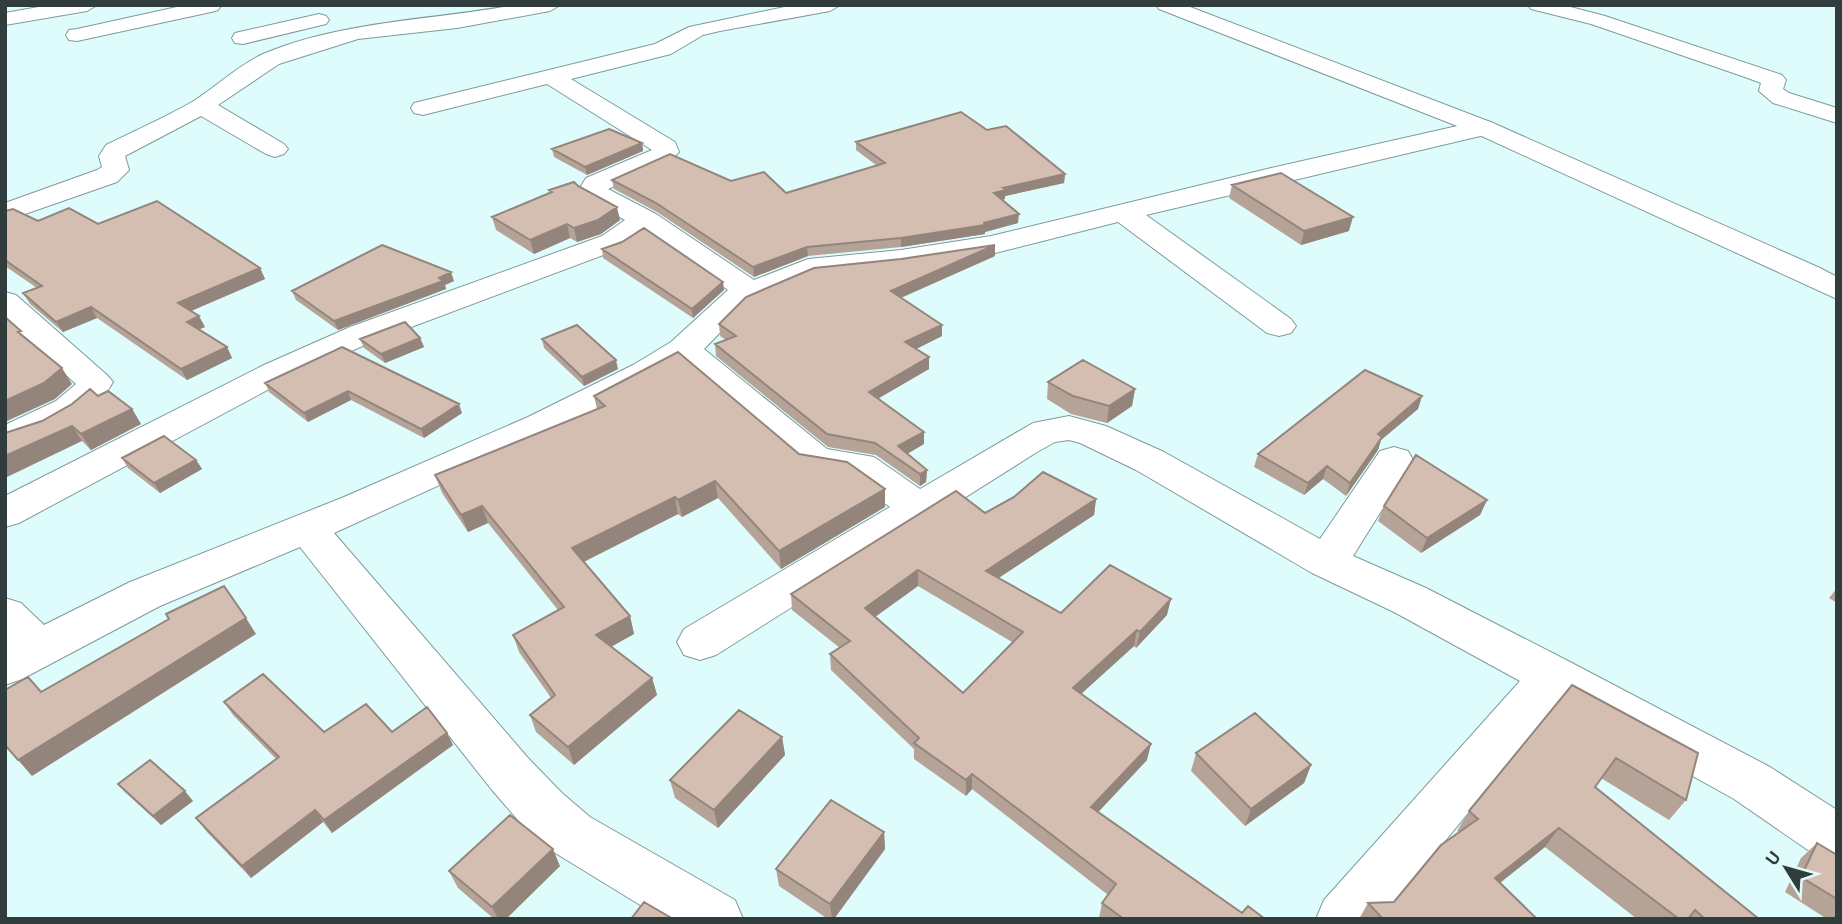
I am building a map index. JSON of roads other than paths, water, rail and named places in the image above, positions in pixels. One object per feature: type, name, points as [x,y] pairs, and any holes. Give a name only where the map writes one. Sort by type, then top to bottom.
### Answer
[{"type":"street","points":[[5,19],[88,5]]},
{"type":"street","points":[[77,35],[211,5],[243,38],[271,59]]},
{"type":"street","points":[[5,214],[107,177],[116,170],[112,156],[115,151],[202,106],[239,78],[271,59],[356,33],[457,22],[550,5]]},
{"type":"street","points":[[423,108],[663,49],[696,31],[718,25],[830,5]]},
{"type":"street","points":[[1166,5],[1484,128],[1837,290]]},
{"type":"street","points":[[1538,5],[1598,20],[1753,72],[1774,80],[1771,91],[1781,98],[1837,116]]},
{"type":"street","points":[[698,12],[718,25]]},
{"type":"street","points":[[243,38],[340,15]]},
{"type":"street","points":[[550,76],[666,148],[666,152],[659,157],[592,188],[599,195],[646,220],[750,291]]},
{"type":"street","points":[[202,106],[275,149]]},
{"type":"street","points":[[5,615],[22,656],[145,594],[541,425],[645,372],[683,349],[706,330],[735,299],[808,268],[901,259],[990,245],[1267,177],[1484,128]]},
{"type":"street","points":[[1125,214],[1279,326]]},
{"type":"street","points":[[5,513],[276,372],[362,334],[612,242],[646,220]]},
{"type":"street","points":[[5,302],[95,382],[92,392],[75,406],[5,439]]},
{"type":"street","points":[[683,349],[816,460],[860,466],[919,508]]},
{"type":"street","points":[[700,642],[1038,435],[1054,428],[1069,428],[1093,434],[1150,461],[1327,562],[1410,600],[1553,675],[1752,783],[1837,840]]},
{"type":"street","points":[[1327,562],[1394,460]]},
{"type":"street","points":[[307,527],[510,774],[543,810],[571,834],[715,919]]},
{"type":"street","points":[[1344,919],[1553,675]]}]
